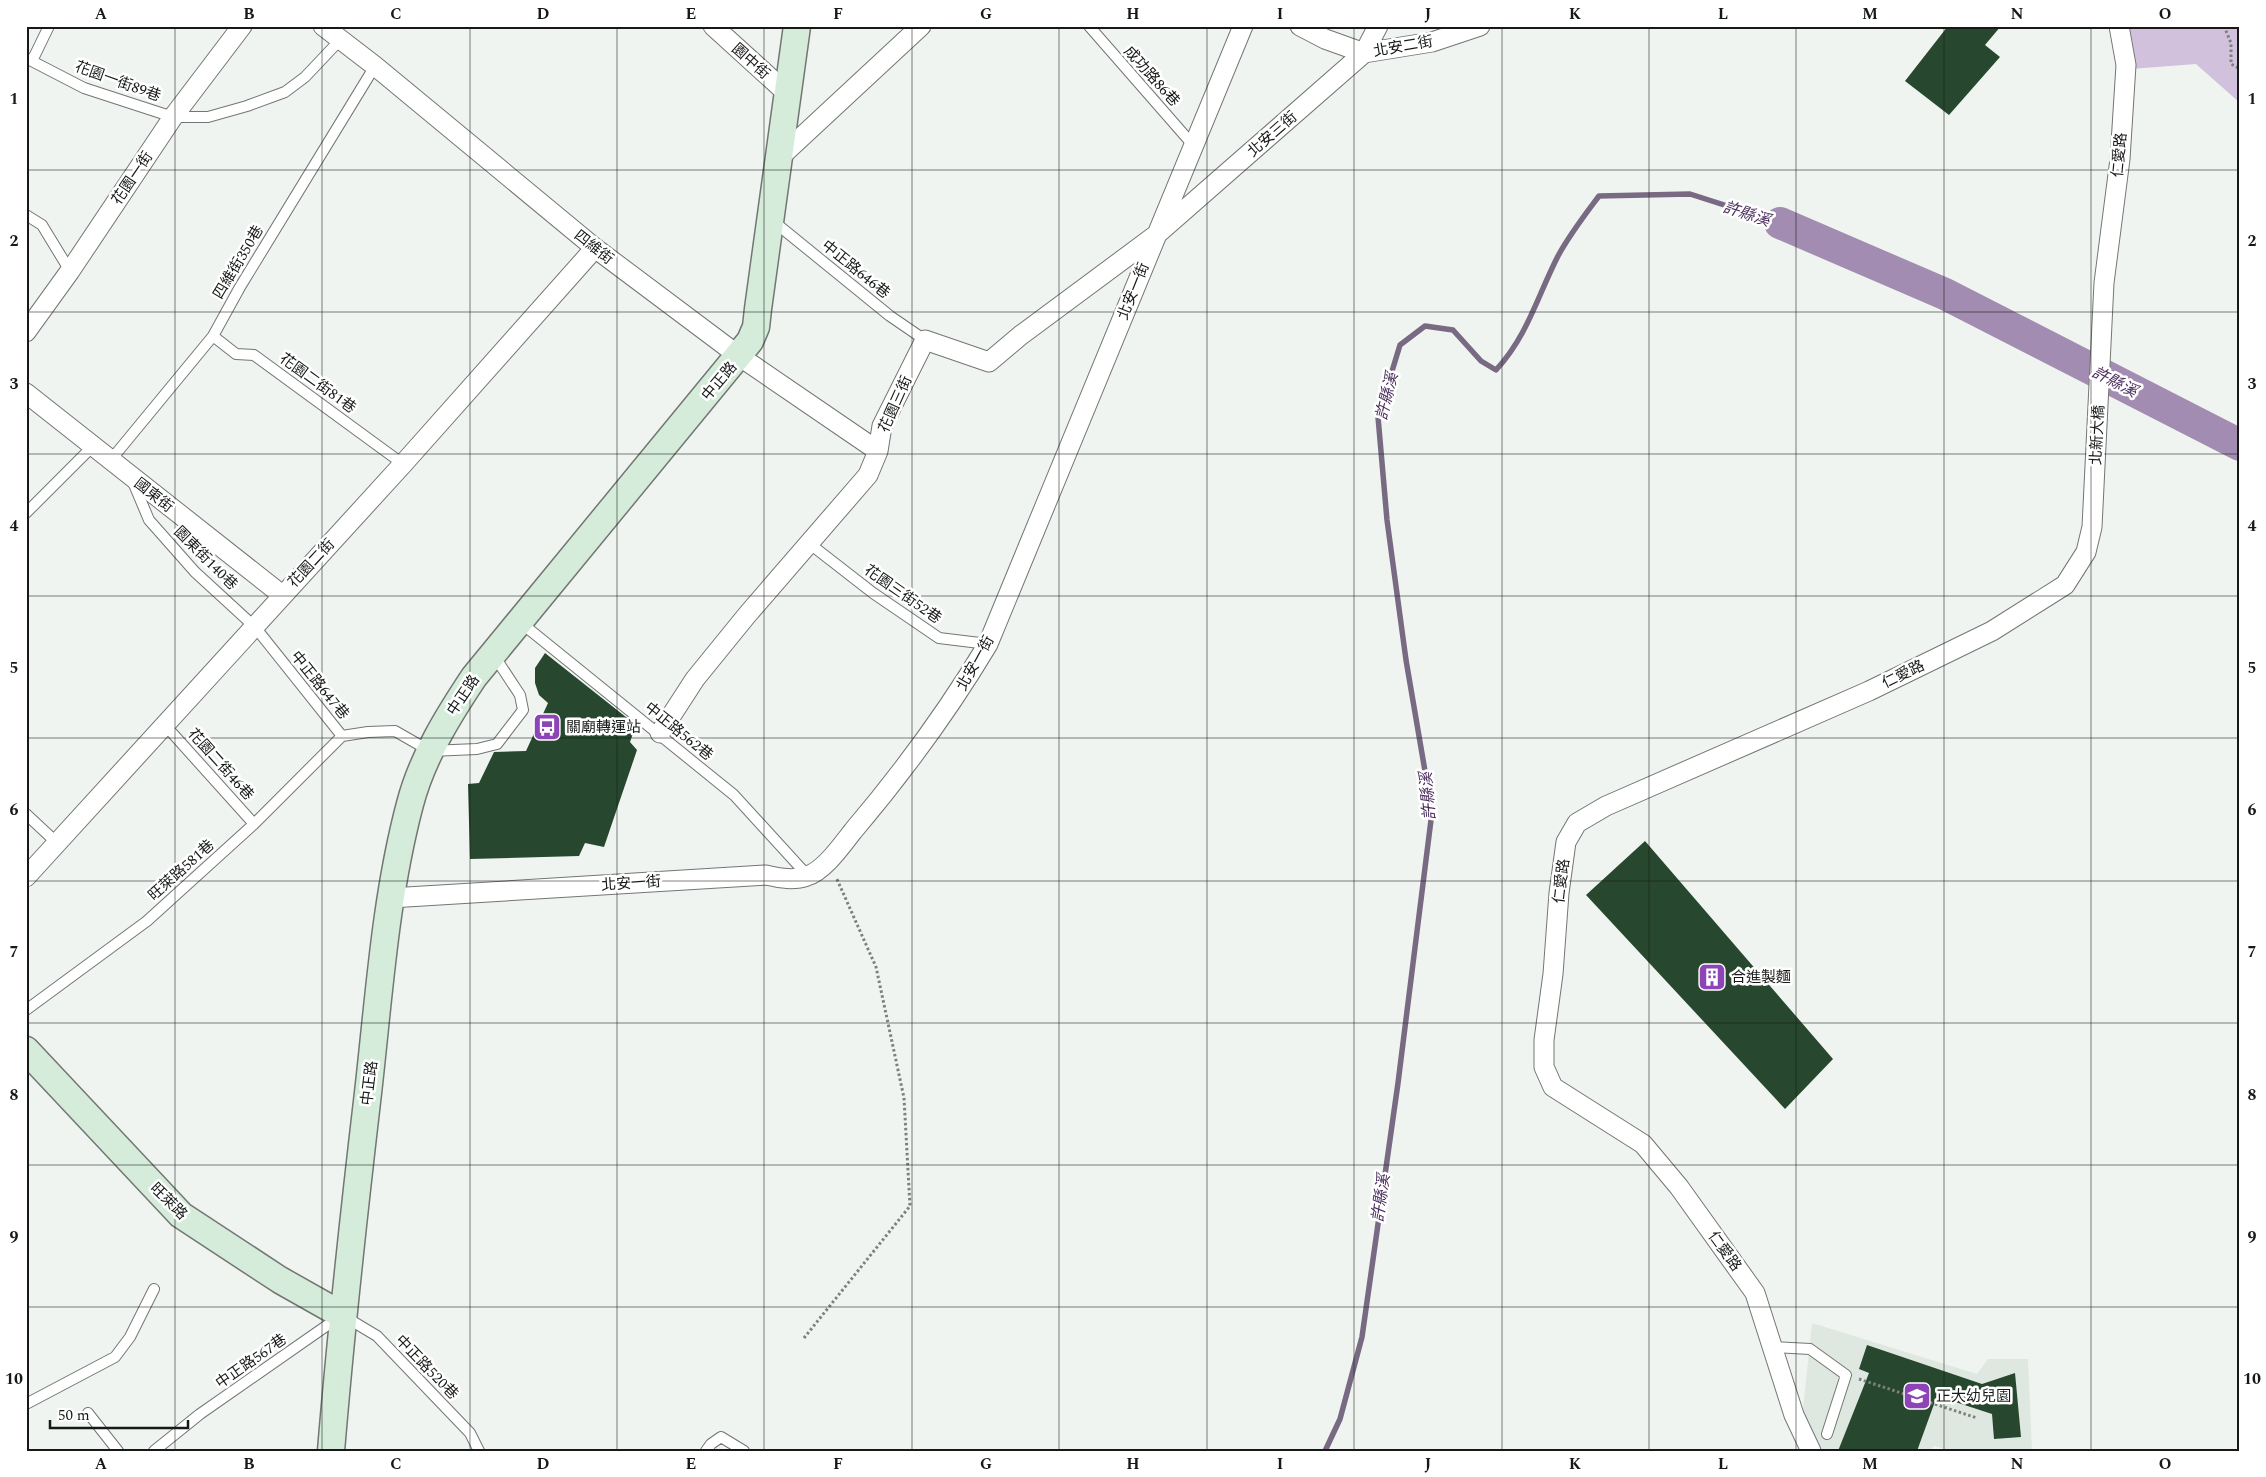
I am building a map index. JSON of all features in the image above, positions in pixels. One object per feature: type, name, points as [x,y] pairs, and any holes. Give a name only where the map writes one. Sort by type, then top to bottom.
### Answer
[{"type":"main road","name":"中正路","points":[[331,1451],[342,1315],[390,898],[410,803],[430,751],[451,712],[492,654],[750,341],[756,326],[797,26]]},
{"type":"main road","name":"旺萊路","points":[[26,1050],[181,1215],[280,1280],[342,1315]]},
{"type":"street","name":"花園一街","points":[[26,332],[70,271],[173,117],[242,26]]},
{"type":"street","name":"園中街","points":[[713,26],[789,95]]},
{"type":"street","points":[[780,157],[921,26]]},
{"type":"street","name":"北安一街","points":[[390,898],[766,875],[784,880],[808,876],[828,860],[879,801],[935,728],[988,644],[1243,26]]},
{"type":"street","name":"北安二街","points":[[1300,26],[1325,39],[1364,53],[1432,42],[1480,26]]},
{"type":"street","name":"北安三街","points":[[1156,235],[1364,53],[1378,26]]},
{"type":"street","name":"仁愛路","points":[[2104,283],[2120,159],[2126,66],[2119,26]]},
{"type":"street","name":"四維街","points":[[332,31],[595,248],[739,356],[878,451]]},
{"type":"street","points":[[925,340],[989,362],[1156,235]]},
{"type":"street","name":"花園二街","points":[[26,877],[403,464],[595,248]]},
{"type":"street","name":"北新大橋","points":[[2092,527],[2104,283]]},
{"type":"street","name":"花園三街","points":[[660,733],[695,679],[747,615],[868,475],[878,451],[882,426],[925,340]]},
{"type":"street","name":"國東街","points":[[26,394],[282,595]]},
{"type":"street","name":"仁愛路","points":[[1811,1451],[1794,1415],[1756,1293],[1661,1164],[1643,1144],[1553,1087],[1544,1067],[1544,1040],[1553,974],[1559,893],[1566,842],[1576,823],[1606,806],[1869,691],[1992,631],[2065,585],[2086,552],[2092,527]]},
{"type":"lane","points":[[29,59],[49,26]]},
{"type":"lane","name":"成功路86巷","points":[[1089,26],[1193,145]]},
{"type":"lane","name":"花園一街89巷","points":[[29,59],[84,88],[173,117],[208,117],[248,106],[285,92],[305,77],[332,31]]},
{"type":"lane","name":"四維街350巷","points":[[110,461],[212,336],[240,286],[375,66]]},
{"type":"lane","points":[[26,215],[42,225],[70,271]]},
{"type":"lane","name":"中正路646巷","points":[[770,219],[890,316],[925,340]]},
{"type":"lane","name":"花園二街81巷","points":[[212,336],[236,354],[254,355],[403,464]]},
{"type":"lane","points":[[26,513],[93,446]]},
{"type":"lane","name":"園東街140巷","points":[[131,477],[149,520],[195,572],[255,627]]},
{"type":"lane","name":"花園三街52巷","points":[[810,544],[873,593],[939,638],[988,644]]},
{"type":"lane","name":"中正路562巷","points":[[520,622],[660,733],[734,795],[808,876]]},
{"type":"lane","name":"中正路647巷","points":[[255,627],[342,736],[368,732],[395,731],[430,751]]},
{"type":"lane","points":[[430,751],[477,749],[497,744],[523,710],[520,694],[492,654]]},
{"type":"lane","name":"花園二街46巷","points":[[165,724],[254,824]]},
{"type":"lane","name":"旺萊路581巷","points":[[26,1010],[147,920],[254,824],[342,736]]},
{"type":"lane","points":[[26,814],[57,843]]},
{"type":"lane","points":[[26,1404],[115,1357],[130,1338],[154,1289]]},
{"type":"lane","name":"中正路567巷","points":[[154,1451],[200,1414],[342,1315]]},
{"type":"lane","name":"中正路520巷","points":[[342,1315],[377,1336],[470,1433],[480,1451]]},
{"type":"lane","points":[[1774,1347],[1810,1349],[1846,1375],[1827,1434]]},
{"type":"lane","points":[[88,1413],[118,1451]]},
{"type":"lane","points":[[706,1451],[711,1444],[721,1437],[744,1451]]},
{"type":"path","points":[[2224,26],[2231,43],[2231,64],[2240,69]]},
{"type":"path","points":[[804,1338],[910,1206],[904,1098],[876,967],[828,860]]},
{"type":"path","points":[[1846,1375],[1977,1418]]},
{"type":"shaded area","points":[[2122,26],[2240,26],[2240,103],[2196,64],[2131,69]]},
{"type":"shaded area","name":"正大幼兒園","points":[[1812,1323],[1977,1374],[1988,1359],[2028,1359],[2032,1451],[1951,1451],[1934,1446],[1929,1451],[1821,1451],[1802,1418]]},
{"type":"building","points":[[1948,26],[2001,26],[1985,45],[2000,57],[1949,115],[1905,81]]},
{"type":"building","points":[[545,653],[636,725],[630,742],[637,750],[604,847],[585,843],[579,856],[470,859],[468,784],[479,783],[494,752],[526,751],[548,703],[539,695],[535,683],[535,668]]},
{"type":"building","name":"合進製麵","points":[[1645,841],[1833,1059],[1785,1109],[1586,895]]},
{"type":"building","points":[[1867,1345],[1982,1384],[2015,1373],[2021,1437],[1994,1439],[1992,1414],[1937,1396],[1917,1451],[1838,1451],[1869,1373],[1859,1369]]},
{"type":"waterway","name":"許縣溪","points":[[1325,1451],[1340,1419],[1362,1337],[1398,1083],[1432,812],[1406,660],[1387,520],[1378,417],[1400,345],[1425,326],[1453,330],[1481,361],[1496,370],[1507,357],[1524,329],[1558,256],[1577,225],[1599,196],[1690,194],[1780,223]]},
{"type":"waterway","name":"許縣溪","points":[[1780,223],[1945,294],[2240,445]]},
{"type":"place","name":"關廟轉運站","points":[[547,727]]},
{"type":"place","name":"合進製麵","points":[[1712,977]]},
{"type":"place","name":"正大幼兒園","points":[[1917,1396]]}]
